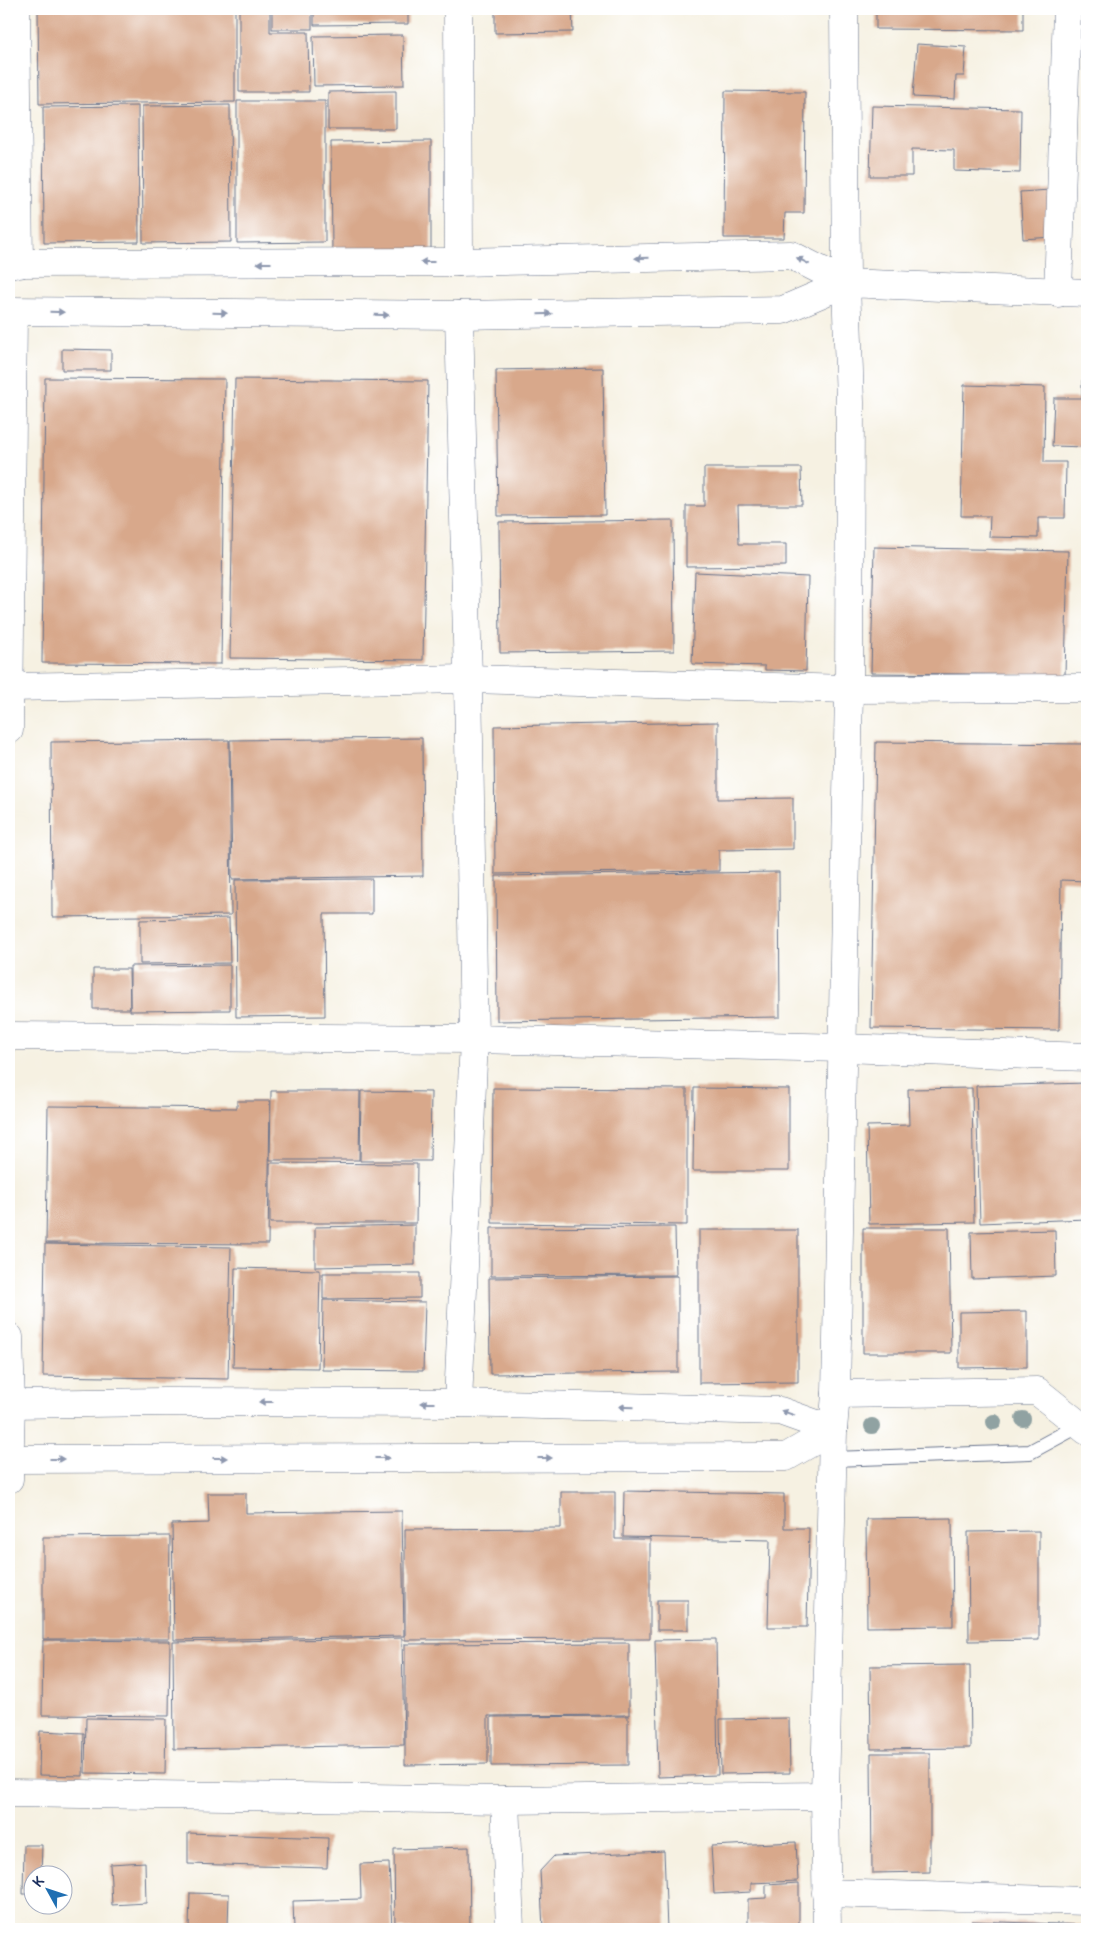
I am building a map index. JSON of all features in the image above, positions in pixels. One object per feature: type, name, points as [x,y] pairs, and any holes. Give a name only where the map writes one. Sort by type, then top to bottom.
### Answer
[{"type":"street","points":[[16,9],[14,264],[459,262],[791,255],[846,283],[1087,293]]},
{"type":"street","points":[[458,9],[459,262]]},
{"type":"street","points":[[827,1929],[826,1796],[833,1430],[836,1394],[844,1048],[849,689],[850,402],[846,283],[844,9]]},
{"type":"street","points":[[1058,293],[1067,9]]},
{"type":"street","points":[[9,730],[11,311],[458,315],[783,310],[846,283]]},
{"type":"street","points":[[458,315],[468,679],[474,1039],[458,1403]]},
{"type":"street","points":[[9,687],[468,679],[849,689],[1087,688]]},
{"type":"street","points":[[9,1036],[474,1039],[844,1048],[1087,1057]]},
{"type":"street","points":[[9,1337],[9,1479]]},
{"type":"street","points":[[836,1394],[1037,1391],[1084,1428]]},
{"type":"street","points":[[10,1404],[165,1402],[458,1403],[780,1411],[833,1430]]},
{"type":"street","points":[[9,1459],[786,1457],[833,1430]]},
{"type":"street","points":[[9,1793],[505,1800],[826,1796]]},
{"type":"street","points":[[505,1800],[510,1929]]},
{"type":"street","points":[[826,1893],[1087,1901]]},
{"type":"lane","points":[[833,1459],[1030,1452],[1084,1428]]},
{"type":"building","points":[[38,9],[235,9],[235,102],[39,104]]},
{"type":"building","points":[[239,9],[270,9],[270,32],[308,32],[309,92],[239,92]]},
{"type":"building","points":[[272,9],[312,9],[312,29],[272,29]]},
{"type":"building","points":[[314,9],[408,9],[408,24],[314,25]]},
{"type":"building","points":[[495,9],[572,9],[573,32],[495,33]]},
{"type":"building","points":[[876,9],[1023,9],[1023,30],[876,29]]},
{"type":"building","points":[[403,35],[404,85],[314,86],[313,36]]},
{"type":"building","points":[[917,44],[966,47],[964,76],[956,76],[955,99],[913,97]]},
{"type":"building","points":[[396,91],[396,129],[328,129],[328,92]]},
{"type":"building","points":[[725,91],[805,92],[804,213],[785,213],[784,238],[724,238]]},
{"type":"building","points":[[237,101],[325,101],[325,242],[237,243]]},
{"type":"building","points":[[230,105],[231,242],[143,243],[142,106]]},
{"type":"building","points":[[138,106],[139,242],[44,243],[43,107]]},
{"type":"building","points":[[872,106],[1021,109],[1020,173],[954,171],[954,150],[912,149],[912,176],[870,176]]},
{"type":"building","points":[[431,141],[431,252],[332,253],[331,142]]},
{"type":"building","points":[[1050,190],[1053,237],[1023,239],[1020,192]]},
{"type":"building","points":[[62,349],[111,350],[111,370],[62,370]]},
{"type":"building","points":[[603,368],[605,515],[498,516],[496,370]]},
{"type":"building","points":[[45,378],[225,379],[221,664],[42,663]]},
{"type":"building","points":[[235,379],[428,381],[423,660],[230,658]]},
{"type":"building","points":[[1082,380],[1087,380],[1087,447],[1052,446],[1054,398],[1082,398]]},
{"type":"building","points":[[964,385],[1045,387],[1044,462],[1066,462],[1065,518],[1038,518],[1038,538],[989,537],[990,516],[961,516]]},
{"type":"building","points":[[704,468],[801,468],[802,505],[738,505],[739,544],[786,544],[786,566],[686,567],[686,506],[704,506]]},
{"type":"building","points":[[673,520],[674,651],[500,653],[499,522]]},
{"type":"building","points":[[874,547],[1068,551],[1065,675],[871,673]]},
{"type":"building","points":[[695,572],[808,577],[806,671],[765,670],[765,666],[692,664]]},
{"type":"building","points":[[718,722],[718,799],[793,798],[793,849],[719,850],[719,871],[495,874],[494,726]]},
{"type":"building","points":[[422,738],[423,876],[232,879],[230,740]]},
{"type":"building","points":[[229,740],[231,915],[52,917],[51,742]]},
{"type":"building","points":[[876,742],[1087,744],[1087,881],[1061,880],[1059,1030],[871,1028]]},
{"type":"building","points":[[779,872],[780,1017],[497,1021],[496,876]]},
{"type":"building","points":[[372,879],[372,914],[324,914],[325,1016],[236,1017],[235,880]]},
{"type":"building","points":[[229,918],[230,963],[140,964],[140,920]]},
{"type":"building","points":[[230,965],[230,1010],[130,1011],[130,966]]},
{"type":"building","points":[[93,969],[129,969],[130,1009],[93,1009]]},
{"type":"building","points":[[1087,1083],[1087,1219],[980,1223],[976,1086]]},
{"type":"building","points":[[493,1088],[687,1089],[687,1225],[492,1223]]},
{"type":"building","points":[[694,1088],[789,1089],[789,1171],[693,1171]]},
{"type":"building","points":[[972,1088],[974,1222],[869,1224],[867,1126],[909,1125],[908,1089]]},
{"type":"building","points":[[271,1091],[360,1091],[359,1160],[270,1160]]},
{"type":"building","points":[[361,1091],[431,1092],[430,1161],[360,1161]]},
{"type":"building","points":[[237,1101],[270,1101],[268,1244],[46,1243],[48,1106],[237,1108]]},
{"type":"building","points":[[270,1163],[417,1164],[416,1223],[270,1223]]},
{"type":"building","points":[[415,1225],[415,1265],[315,1267],[315,1227]]},
{"type":"building","points":[[675,1227],[676,1275],[491,1276],[491,1228]]},
{"type":"building","points":[[863,1228],[949,1228],[951,1353],[863,1353]]},
{"type":"building","points":[[699,1230],[798,1230],[798,1382],[699,1383]]},
{"type":"building","points":[[1055,1230],[1056,1276],[972,1279],[971,1232]]},
{"type":"building","points":[[45,1244],[231,1247],[228,1379],[43,1376]]},
{"type":"building","points":[[235,1268],[320,1270],[318,1368],[233,1367]]},
{"type":"building","points":[[323,1273],[420,1273],[420,1298],[323,1299]]},
{"type":"building","points":[[678,1276],[678,1372],[490,1374],[489,1278]]},
{"type":"building","points":[[323,1300],[425,1302],[423,1371],[322,1370]]},
{"type":"building","points":[[1027,1311],[1027,1367],[959,1368],[959,1312]]},
{"type":"building","points":[[624,1491],[784,1494],[784,1528],[809,1528],[807,1627],[768,1627],[770,1540],[623,1537]]},
{"type":"building","points":[[561,1492],[615,1492],[615,1539],[650,1539],[650,1639],[405,1640],[405,1529],[561,1528]]},
{"type":"building","points":[[208,1493],[246,1493],[246,1513],[402,1511],[404,1636],[174,1640],[172,1524],[209,1523]]},
{"type":"building","points":[[952,1518],[953,1626],[867,1627],[866,1519]]},
{"type":"building","points":[[1039,1531],[1039,1640],[969,1641],[968,1532]]},
{"type":"building","points":[[170,1536],[169,1639],[43,1639],[43,1537]]},
{"type":"building","points":[[657,1600],[688,1600],[688,1630],[657,1630]]},
{"type":"building","points":[[402,1638],[404,1745],[174,1749],[173,1642]]},
{"type":"building","points":[[716,1639],[718,1775],[658,1777],[655,1640]]},
{"type":"building","points":[[43,1640],[170,1641],[169,1716],[42,1715]]},
{"type":"building","points":[[629,1643],[629,1715],[488,1716],[488,1764],[405,1765],[405,1644]]},
{"type":"building","points":[[970,1665],[971,1748],[871,1749],[870,1666]]},
{"type":"building","points":[[628,1716],[628,1765],[491,1766],[491,1717]]},
{"type":"building","points":[[86,1718],[166,1719],[165,1774],[85,1773]]},
{"type":"building","points":[[789,1718],[790,1773],[721,1774],[720,1719]]},
{"type":"building","points":[[40,1731],[84,1733],[83,1776],[39,1775]]},
{"type":"building","points":[[871,1753],[930,1753],[930,1872],[872,1873]]},
{"type":"building","points":[[188,1833],[328,1838],[327,1868],[188,1864]]},
{"type":"building","points":[[796,1842],[798,1881],[751,1883],[751,1892],[714,1894],[711,1846]]},
{"type":"building","points":[[24,1845],[42,1845],[41,1866],[24,1866]]},
{"type":"building","points":[[469,1847],[470,1929],[395,1929],[394,1849]]},
{"type":"building","points":[[664,1851],[667,1929],[543,1929],[540,1871],[554,1856]]},
{"type":"building","points":[[145,1862],[146,1903],[112,1905],[110,1864]]},
{"type":"building","points":[[389,1863],[392,1929],[362,1929],[362,1926],[294,1929],[293,1901],[361,1899],[360,1864]]},
{"type":"building","points":[[799,1883],[799,1924],[748,1925],[748,1899],[766,1898],[766,1885]]},
{"type":"building","points":[[190,1893],[229,1894],[228,1926],[265,1927],[265,1929],[189,1929]]},
{"type":"building","points":[[972,1921],[1087,1925],[1087,1929],[971,1929]]}]
